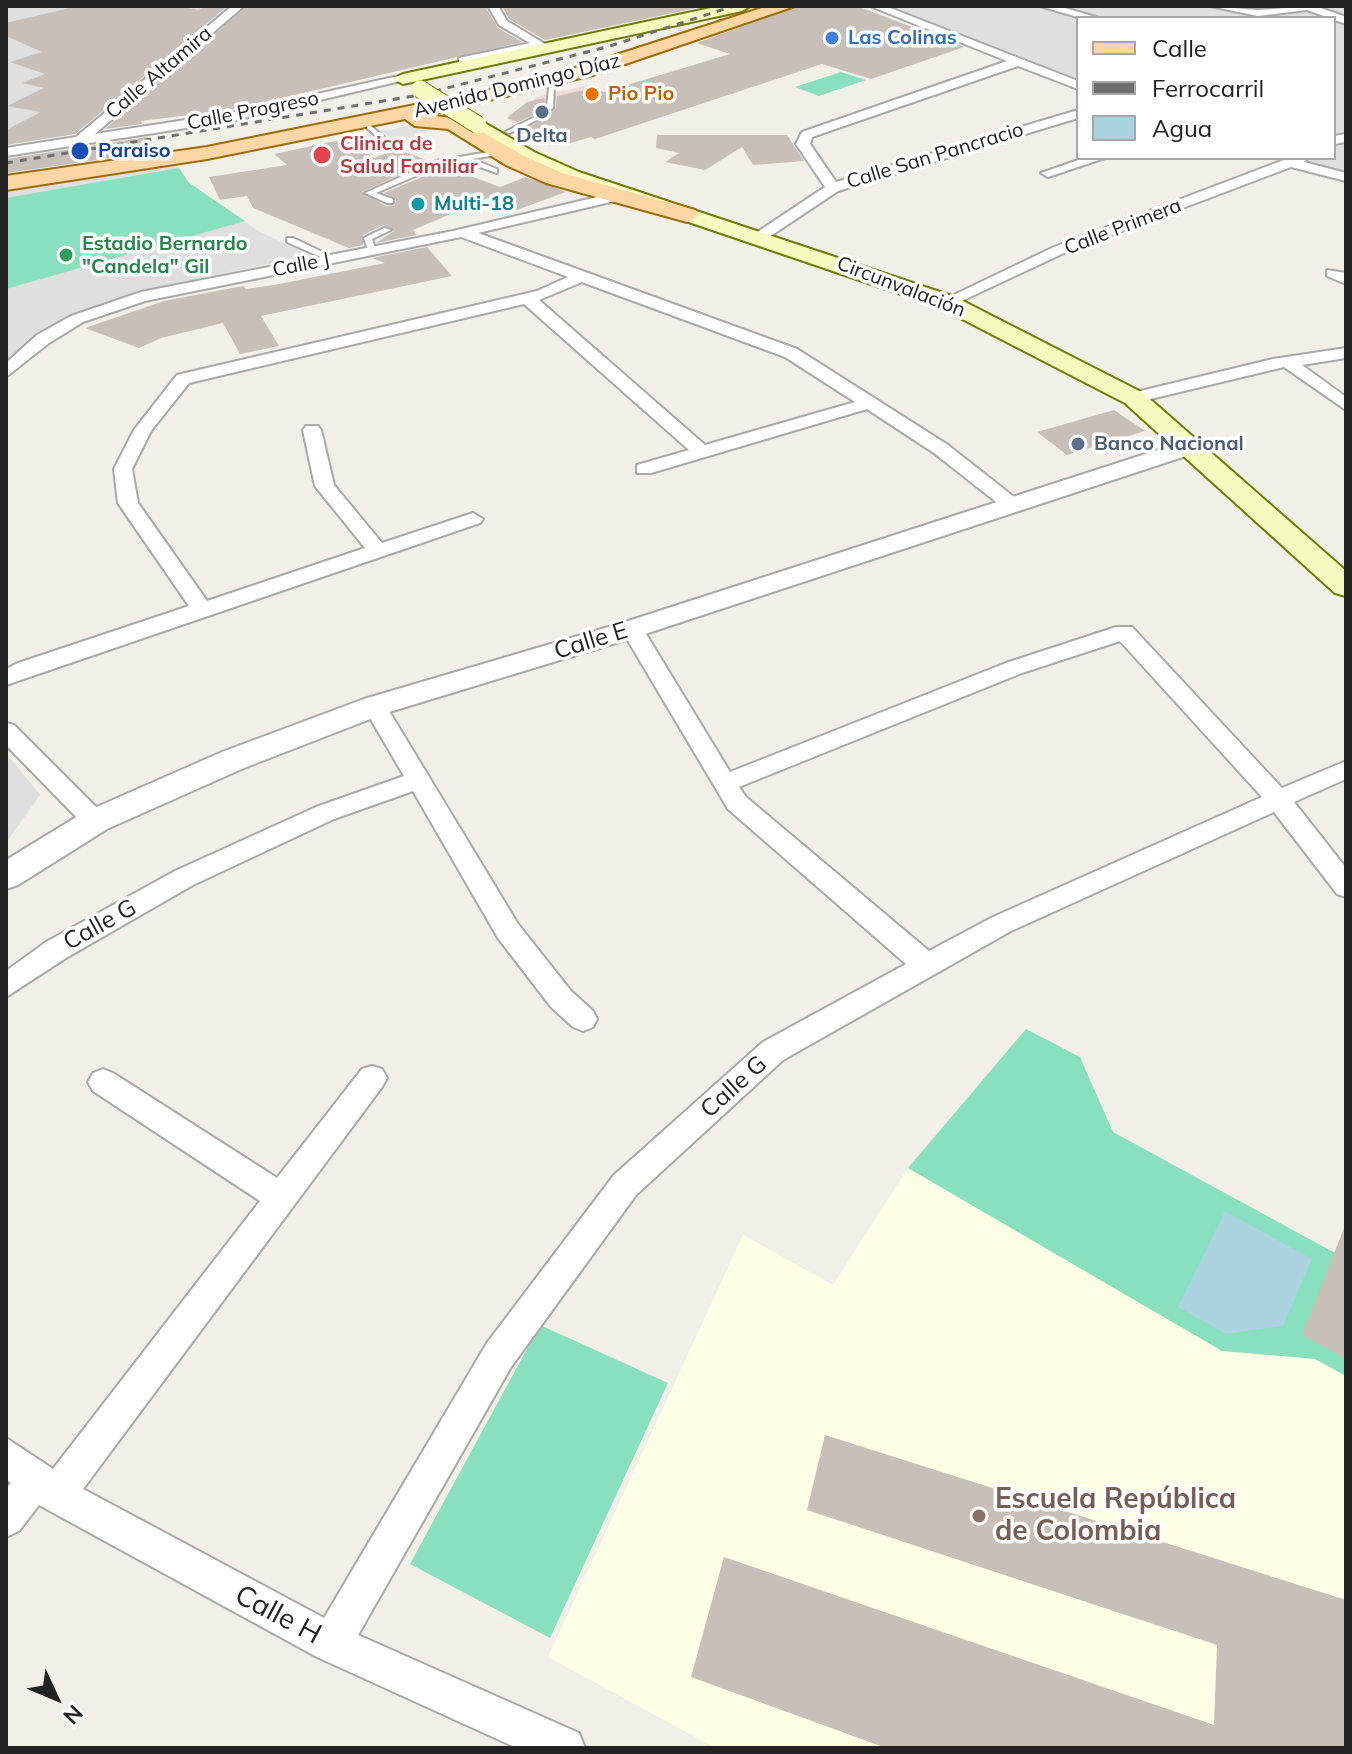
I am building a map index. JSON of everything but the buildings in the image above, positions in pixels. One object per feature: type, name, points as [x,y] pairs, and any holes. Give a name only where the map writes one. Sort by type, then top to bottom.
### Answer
[{"type":"main road","points":[[411,84],[542,47],[744,6]]},
{"type":"main road","name":"Avenida Domingo Díaz","points":[[6,169],[217,137],[378,108],[532,71],[744,6]]},
{"type":"main road","name":"Avenida Domingo Díaz","points":[[6,183],[299,136],[490,96],[586,71],[786,6]]},
{"type":"main road","points":[[501,152],[495,118],[502,108],[551,98],[586,71]]},
{"type":"main road","name":"Circunvalación","points":[[411,84],[543,164],[947,302],[1134,398],[1341,576]]},
{"type":"main road","points":[[299,136],[376,133],[441,120],[466,129],[501,152],[554,178],[695,217]]},
{"type":"main road","points":[[501,152],[559,163],[695,217]]},
{"type":"street","name":"Calle Altamira","points":[[79,141],[239,6]]},
{"type":"street","points":[[493,6],[503,23],[542,47]]},
{"type":"street","points":[[875,6],[1076,84]]},
{"type":"street","points":[[1045,6],[1086,16]]},
{"type":"street","points":[[1215,6],[1258,13],[1307,7],[1332,16]]},
{"type":"street","points":[[463,60],[542,47]]},
{"type":"street","points":[[833,188],[803,144],[807,135],[1017,62]]},
{"type":"street","name":"Calle Progreso","points":[[6,152],[411,84]]},
{"type":"street","name":"Calle San Pancracio","points":[[758,238],[833,188],[904,164],[1076,115]]},
{"type":"street","points":[[1048,173],[1091,160]]},
{"type":"street","points":[[1297,161],[1346,177]]},
{"type":"street","name":"Calle Primera","points":[[947,302],[1059,250],[1297,161]]},
{"type":"street","name":"Calle J","points":[[6,372],[43,339],[77,319],[162,292],[463,233],[614,197]]},
{"type":"street","points":[[463,233],[791,353],[941,449],[1012,505]]},
{"type":"street","points":[[202,609],[128,503],[123,469],[143,430],[183,379],[542,295],[580,277]]},
{"type":"street","points":[[527,298],[702,452]]},
{"type":"street","points":[[1134,398],[1287,362],[1346,353]]},
{"type":"street","points":[[1287,362],[1346,405]]},
{"type":"street","points":[[644,469],[869,403]]},
{"type":"street","points":[[312,430],[325,486],[378,551]]},
{"type":"street","name":"Calle E","points":[[6,876],[95,821],[233,760],[375,706],[632,629],[1192,446]]},
{"type":"street","points":[[6,678],[26,668],[473,519]]},
{"type":"street","points":[[632,629],[737,803],[925,964]]},
{"type":"street","points":[[725,783],[1014,668],[1124,632],[1277,798],[1346,887]]},
{"type":"street","points":[[375,706],[508,931],[561,999],[583,1019]]},
{"type":"street","points":[[6,731],[95,821]]},
{"type":"street","name":"Calle G","points":[[331,1643],[499,1355],[625,1185],[773,1051],[925,964],[1017,918],[1346,769]]},
{"type":"street","name":"Calle G","points":[[6,986],[56,950],[184,878],[325,813],[420,780]]},
{"type":"street","points":[[6,1518],[46,1488],[281,1198],[372,1078]]},
{"type":"street","points":[[103,1082],[281,1198]]},
{"type":"street","name":"Calle H","points":[[6,1456],[46,1488],[331,1643],[564,1748]]},
{"type":"lane","points":[[465,158],[501,152],[539,117]]},
{"type":"lane","points":[[390,201],[369,193],[439,163],[501,152]]},
{"type":"lane","points":[[372,251],[368,238],[387,230]]},
{"type":"lane","points":[[290,240],[333,259]]},
{"type":"shaded area","points":[[6,6],[235,6],[93,127],[6,131]]},
{"type":"shaded area","points":[[882,6],[1346,6],[1346,172],[1299,160],[1336,160],[1336,16],[1076,16],[1076,80]]},
{"type":"shaded area","points":[[588,85],[639,107],[545,139],[509,121],[509,115],[537,97]]},
{"type":"shaded area","points":[[421,123],[434,129],[371,155],[350,138]]},
{"type":"shaded area","points":[[178,166],[189,183],[260,232],[311,255],[134,292],[63,318],[6,361],[6,189]]},
{"type":"shaded area","points":[[6,753],[40,795],[6,843]]},
{"type":"shaded area","name":"Escuela República de Colombia","points":[[908,1168],[1222,1350],[1315,1359],[1346,1376],[1346,1748],[716,1748],[548,1657],[743,1235],[833,1285]]},
{"type":"green space","points":[[841,72],[866,80],[819,96],[795,87]]},
{"type":"green space","name":"Estadio Bernardo \"Candela\" Gil","points":[[179,168],[189,183],[245,221],[6,289],[6,198]]},
{"type":"green space","points":[[1026,1029],[1080,1057],[1113,1132],[1346,1259],[1346,1376],[1315,1359],[1222,1351],[908,1168]]},
{"type":"green space","points":[[540,1325],[668,1383],[550,1638],[410,1564]]},
{"type":"water","points":[[1225,1211],[1312,1259],[1283,1326],[1226,1334],[1178,1307]]},
{"type":"railway","points":[[6,163],[420,95],[610,46],[734,6]]},
{"type":"place","name":"Las Colinas","points":[[832,38]]},
{"type":"place","name":"Pio Pio","points":[[592,94]]},
{"type":"place","name":"Delta","points":[[542,112]]},
{"type":"place","name":"Paraiso","points":[[80,151]]},
{"type":"place","name":"Clinica de Salud Familiar","points":[[322,155]]},
{"type":"place","name":"Multi-18","points":[[418,204]]},
{"type":"place","name":"Estadio Bernardo \"Candela\" Gil","points":[[66,255]]},
{"type":"place","name":"Banco Nacional","points":[[1078,444]]},
{"type":"place","name":"Escuela República de Colombia","points":[[979,1516]]}]
